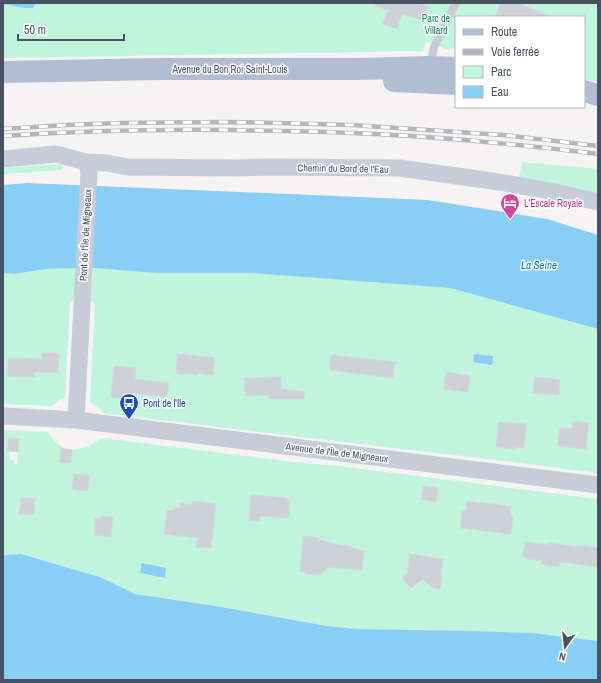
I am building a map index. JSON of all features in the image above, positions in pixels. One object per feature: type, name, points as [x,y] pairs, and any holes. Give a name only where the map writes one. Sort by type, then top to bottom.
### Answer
[{"type":"main road","name":"Avenue du Bon Roi Saint-Louis","points":[[3,72],[160,69],[402,68],[430,75],[455,84]]},
{"type":"main road","name":"Avenue du Bon Roi Saint-Louis","points":[[3,79],[239,78],[357,80],[430,75],[455,68]]},
{"type":"main road","points":[[585,91],[598,95]]},
{"type":"main road","points":[[585,97],[598,99]]},
{"type":"street","name":"Chemin du Bord de l'Eau","points":[[3,159],[56,154],[87,167],[107,163],[128,167],[236,168],[267,166],[399,168],[500,182],[598,202]]},
{"type":"street","name":"Pont de l'Île de Migneaux","points":[[76,420],[87,167]]},
{"type":"street","name":"Avenue de l'Île de Migneaux","points":[[3,416],[76,420],[598,485]]},
{"type":"lane","points":[[430,75],[434,47],[456,3]]},
{"type":"green space","name":"Parc de Villard","points":[[3,3],[598,3],[598,82],[585,79],[585,16],[455,16],[455,48],[450,50],[426,42],[423,51],[3,58]]},
{"type":"green space","points":[[522,162],[598,169],[598,200],[519,178]]},
{"type":"green space","points":[[61,164],[63,167],[61,170],[3,174],[3,168]]},
{"type":"green space","points":[[93,268],[156,273],[252,273],[450,288],[598,329],[598,473],[103,413],[99,408],[90,402],[95,304],[91,300]]},
{"type":"green space","points":[[46,269],[76,269],[74,299],[70,303],[65,398],[60,399],[52,406],[3,404],[3,273],[15,274]],"holes":[[[42,353],[59,354],[41,372]]]},
{"type":"green space","points":[[3,430],[48,432],[54,441],[61,446],[60,463],[71,463],[72,450],[88,447],[102,438],[598,499],[598,548],[576,545],[573,563],[598,562],[598,641],[533,633],[357,629],[327,626],[216,606],[135,594],[100,577],[21,554],[3,555]],"holes":[[[8,438],[19,439],[17,464],[14,464],[14,460],[10,460],[10,451],[7,451]],[[80,474],[89,475],[87,490],[72,489],[73,478],[80,478]],[[468,501],[481,502],[497,506],[497,504],[511,506],[510,516],[513,516],[511,533],[461,528],[462,511],[466,511]],[[101,516],[113,517],[111,537],[94,535],[95,518],[101,519]],[[549,543],[563,545],[559,567],[541,564],[542,558],[538,560],[523,557],[524,546],[547,553]]]},
{"type":"water","points":[[3,3],[36,3],[33,8],[25,8]]},
{"type":"water","name":"La Seine","points":[[28,183],[428,200],[547,219],[598,235],[598,329],[450,288],[252,273],[156,273],[93,268],[46,269],[15,274],[3,273],[3,185]]},
{"type":"water","points":[[474,354],[493,356],[492,365],[473,362]]},
{"type":"water","points":[[21,554],[100,577],[135,594],[216,606],[327,626],[357,629],[533,633],[598,641],[598,680],[3,680],[3,555]]},
{"type":"water","points":[[142,563],[166,568],[165,578],[140,573]]},
{"type":"building","points":[[376,3],[418,3],[428,6],[423,20],[402,14],[397,29],[383,24],[388,10],[375,6]]},
{"type":"building","points":[[501,3],[518,3],[550,16],[495,16]]},
{"type":"building","points":[[42,353],[59,353],[58,373],[35,372],[35,377],[7,376],[8,358],[42,359]]},
{"type":"building","points":[[178,354],[215,358],[213,375],[176,373]]},
{"type":"building","points":[[331,355],[395,362],[393,378],[330,370]]},
{"type":"building","points":[[114,366],[136,368],[135,379],[169,383],[167,397],[133,393],[132,399],[111,397]]},
{"type":"building","points":[[446,372],[470,376],[468,392],[444,389]]},
{"type":"building","points":[[281,377],[281,389],[305,392],[304,399],[269,399],[269,395],[245,396],[245,378]]},
{"type":"building","points":[[535,377],[560,380],[559,395],[533,393]]},
{"type":"building","points":[[573,421],[589,423],[586,449],[558,446],[560,428],[572,429]]},
{"type":"building","points":[[499,422],[526,424],[524,448],[514,447],[514,449],[496,447]]},
{"type":"building","points":[[8,438],[19,439],[18,452],[7,451]]},
{"type":"building","points":[[61,448],[72,450],[71,463],[60,463]]},
{"type":"building","points":[[74,474],[89,475],[88,491],[72,489]]},
{"type":"building","points":[[423,486],[438,488],[436,502],[421,499]]},
{"type":"building","points":[[251,495],[287,498],[287,500],[290,500],[289,518],[260,516],[259,521],[249,521]]},
{"type":"building","points":[[21,498],[35,499],[34,515],[19,514]]},
{"type":"building","points":[[193,501],[216,504],[211,548],[196,547],[198,538],[164,534],[167,510],[173,511],[173,507],[180,508],[180,503],[192,505]]},
{"type":"building","points":[[467,501],[511,506],[510,516],[513,516],[511,534],[460,528],[462,511],[466,511]]},
{"type":"building","points":[[101,516],[113,517],[111,537],[94,535],[95,518],[101,519]]},
{"type":"building","points":[[303,536],[319,538],[318,540],[328,543],[352,547],[364,551],[362,570],[329,567],[319,575],[300,572]]},
{"type":"building","points":[[525,542],[598,548],[598,567],[561,562],[559,567],[541,564],[542,561],[523,557]]},
{"type":"building","points":[[410,554],[443,559],[440,589],[431,587],[423,579],[411,588],[402,578],[407,574]]},
{"type":"railway","points":[[3,129],[121,123],[225,122],[352,125],[503,135],[598,146]]},
{"type":"railway","points":[[3,136],[145,130],[320,132],[444,138],[598,154]]},
{"type":"place","name":"L'Escale Royale","points":[[510,220]]},
{"type":"place","name":"Pont de l'Ile","points":[[129,420]]}]
